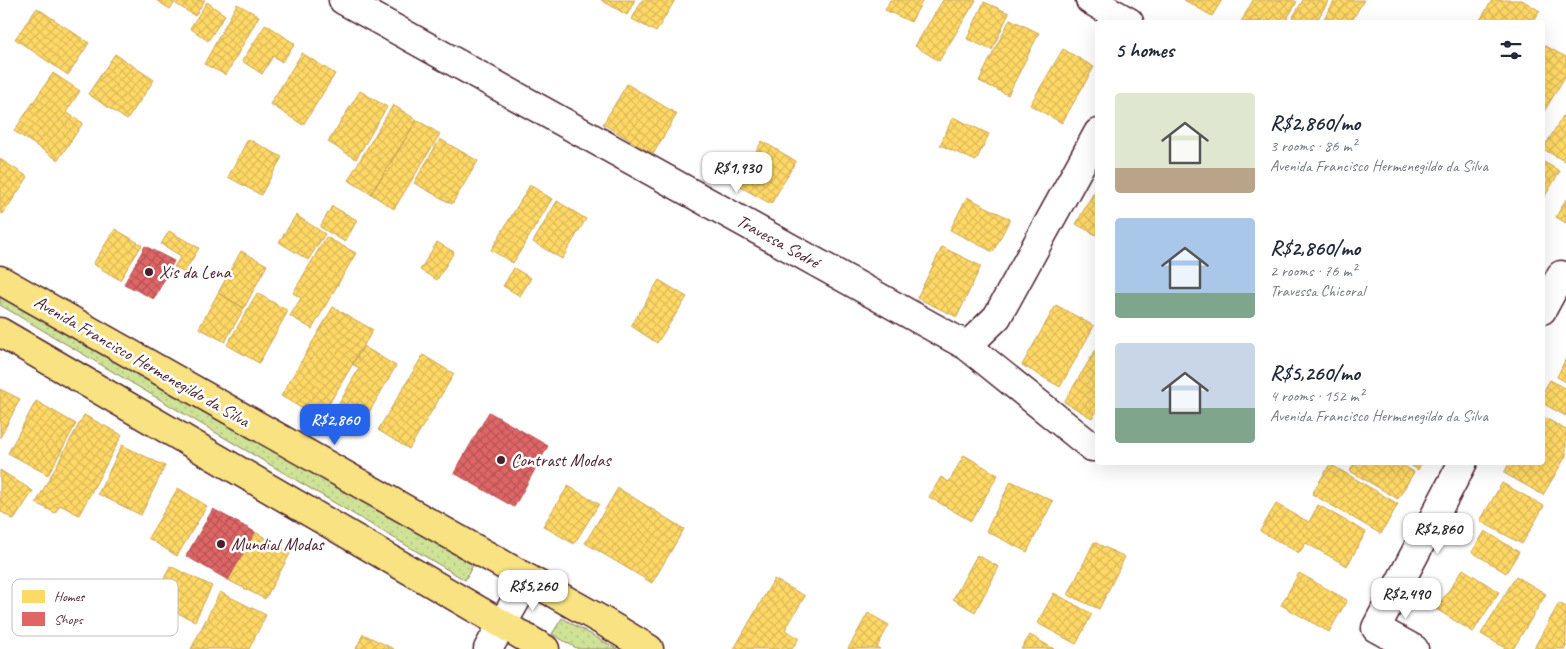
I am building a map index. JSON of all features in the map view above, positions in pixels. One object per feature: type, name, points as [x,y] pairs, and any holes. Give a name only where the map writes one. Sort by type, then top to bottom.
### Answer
[{"type":"main road","name":"Avenida Francisco Hermenegildo da Silva","points":[[0,280],[649,649]]},
{"type":"main road","points":[[0,332],[545,649]]},
{"type":"street","name":"Travessa Sodré","points":[[343,0],[967,346],[1092,447]]},
{"type":"street","points":[[1090,0],[1125,13]]},
{"type":"street","points":[[967,346],[997,317],[1095,139]]},
{"type":"street","points":[[1545,302],[1557,272]]},
{"type":"street","points":[[1414,649],[1376,628],[1461,465]]},
{"type":"street","points":[[488,649],[528,579]]},
{"type":"green space","points":[[0,285],[473,565],[465,580],[0,305]]},
{"type":"green space","points":[[562,618],[617,649],[578,649],[552,634]]},
{"type":"building: Homes","points":[[156,0],[177,0],[170,9]]},
{"type":"building: Homes","points":[[179,0],[205,0],[195,16],[176,4]]},
{"type":"building: Homes","points":[[601,0],[635,0],[627,15]]},
{"type":"building: Homes","points":[[642,0],[675,0],[656,32],[632,19]]},
{"type":"building: Homes","points":[[890,0],[923,0],[911,22],[885,10]]},
{"type":"building: Homes","points":[[943,0],[976,0],[939,61],[915,46]]},
{"type":"building: Homes","points":[[1184,0],[1222,0],[1212,16]]},
{"type":"building: Homes","points":[[1253,0],[1294,0],[1297,2],[1286,20],[1242,20]]},
{"type":"building: Homes","points":[[1303,0],[1329,0],[1317,20],[1291,20]]},
{"type":"building: Homes","points":[[1335,0],[1364,0],[1352,20],[1323,20]]},
{"type":"building: Homes","points":[[1492,0],[1522,0],[1540,11],[1534,20],[1480,20]]},
{"type":"building: Homes","points":[[207,2],[225,15],[208,41],[190,28]]},
{"type":"building: Homes","points":[[984,2],[1009,13],[992,50],[967,39]]},
{"type":"building: Homes","points":[[237,4],[259,16],[226,75],[204,64]]},
{"type":"building: Homes","points":[[37,8],[89,43],[68,75],[15,39]]},
{"type":"building: Homes","points":[[1010,19],[1039,33],[1008,95],[979,81]]},
{"type":"building: Homes","points":[[266,24],[295,44],[282,62],[273,56],[262,74],[242,61]]},
{"type":"building: Homes","points":[[1545,46],[1566,57],[1566,75],[1545,110]]},
{"type":"building: Homes","points":[[1063,49],[1094,67],[1062,123],[1030,105]]},
{"type":"building: Homes","points":[[302,53],[335,74],[303,125],[270,104]]},
{"type":"building: Homes","points":[[115,54],[154,80],[127,120],[88,94]]},
{"type":"building: Homes","points":[[53,73],[80,91],[66,112],[83,123],[58,160],[14,131]]},
{"type":"building: Homes","points":[[627,84],[677,114],[653,154],[603,124]]},
{"type":"building: Homes","points":[[360,91],[387,107],[356,159],[328,142]]},
{"type":"building: Homes","points":[[393,105],[417,120],[371,194],[348,180]]},
{"type":"building: Homes","points":[[1566,111],[1566,162],[1545,150],[1545,146]]},
{"type":"building: Homes","points":[[953,117],[989,134],[976,161],[940,145]]},
{"type":"building: Homes","points":[[417,120],[440,134],[394,209],[371,194]]},
{"type":"building: Homes","points":[[248,139],[282,157],[261,195],[228,177]]},
{"type":"building: Homes","points":[[440,139],[478,161],[452,204],[414,183]]},
{"type":"building: Homes","points":[[762,141],[796,161],[771,204],[737,185]]},
{"type":"building: Homes","points":[[0,159],[28,177],[3,214],[0,212]]},
{"type":"building: Homes","points":[[1545,163],[1560,171],[1545,196]]},
{"type":"building: Homes","points":[[530,185],[552,199],[513,263],[491,250]]},
{"type":"building: Homes","points":[[1094,192],[1095,192],[1095,234],[1076,224]]},
{"type":"building: Homes","points":[[967,197],[1010,219],[993,252],[950,230]]},
{"type":"building: Homes","points":[[1566,199],[1566,223],[1556,217]]},
{"type":"building: Homes","points":[[557,201],[586,219],[562,259],[533,242]]},
{"type":"building: Homes","points":[[332,206],[357,220],[345,242],[320,227]]},
{"type":"building: Homes","points":[[296,215],[325,234],[308,260],[279,242]]},
{"type":"building: Homes","points":[[115,229],[142,245],[120,280],[93,264]]},
{"type":"building: Homes","points":[[169,231],[199,248],[184,273],[174,267],[181,256],[161,244]]},
{"type":"building: Homes","points":[[326,237],[356,253],[312,329],[290,316],[301,298],[293,293]]},
{"type":"building: Homes","points":[[437,242],[454,252],[437,280],[420,270]]},
{"type":"building: Homes","points":[[942,247],[981,266],[957,317],[917,298]]},
{"type":"building: Homes","points":[[241,251],[267,265],[244,308],[218,293]]},
{"type":"building: Homes","points":[[514,268],[531,278],[520,296],[503,286]]},
{"type":"building: Homes","points":[[659,280],[687,297],[657,343],[631,326]]},
{"type":"building: Homes","points":[[218,293],[244,308],[225,342],[199,328]]},
{"type":"building: Homes","points":[[257,293],[288,311],[259,363],[227,345]]},
{"type":"building: Homes","points":[[1056,305],[1094,326],[1060,387],[1022,365]]},
{"type":"building: Homes","points":[[333,307],[373,330],[320,419],[281,396]]},
{"type":"building: Homes","points":[[363,346],[396,366],[361,426],[335,411],[359,368],[352,364]]},
{"type":"building: Homes","points":[[1095,351],[1095,414],[1092,418],[1064,402]]},
{"type":"building: Homes","points":[[423,355],[454,374],[409,449],[378,430]]},
{"type":"building: Homes","points":[[1566,358],[1566,382],[1557,377]]},
{"type":"building: Homes","points":[[1550,380],[1566,389],[1566,416],[1545,405],[1545,389]]},
{"type":"building: Homes","points":[[0,389],[20,399],[0,438]]},
{"type":"building: Homes","points":[[36,401],[76,424],[48,475],[8,453]]},
{"type":"building: Homes","points":[[84,415],[122,435],[79,515],[60,505],[55,513],[36,503]]},
{"type":"building: Homes","points":[[1545,418],[1566,430],[1566,456],[1543,495],[1504,473],[1508,465],[1545,465]]},
{"type":"building: Homes","points":[[122,445],[165,466],[141,515],[98,494]]},
{"type":"building: Homes","points":[[964,455],[998,475],[971,521],[929,497],[941,477],[949,482]]},
{"type":"building: Homes","points":[[1329,465],[1332,465],[1398,504],[1381,534],[1312,494]]},
{"type":"building: Homes","points":[[1353,465],[1403,465],[1414,472],[1398,499],[1350,471]]},
{"type":"building: Homes","points":[[1410,465],[1420,465],[1418,470]]},
{"type":"building: Homes","points":[[0,470],[33,491],[14,520],[0,511]]},
{"type":"building: Homes","points":[[1011,481],[1053,501],[1027,552],[986,531]]},
{"type":"building: Homes","points":[[1502,483],[1544,506],[1522,544],[1480,521]]},
{"type":"building: Homes","points":[[568,486],[599,504],[574,544],[543,526]]},
{"type":"building: Homes","points":[[178,488],[207,506],[177,556],[148,538]]},
{"type":"building: Homes","points":[[618,488],[684,529],[652,583],[585,543]]},
{"type":"building: Homes","points":[[1276,504],[1309,522],[1318,505],[1366,532],[1347,566],[1306,543],[1299,553],[1260,531]]},
{"type":"building: Homes","points":[[1485,531],[1519,552],[1506,573],[1472,552]]},
{"type":"building: Homes","points":[[255,532],[291,552],[265,599],[228,580]]},
{"type":"building: Homes","points":[[1094,542],[1125,557],[1099,609],[1068,595]]},
{"type":"building: Homes","points":[[977,555],[999,567],[975,612],[953,599]]},
{"type":"building: Homes","points":[[170,566],[212,586],[195,621],[178,613],[178,579],[164,579]]},
{"type":"building: Homes","points":[[1463,569],[1499,592],[1473,632],[1436,609]]},
{"type":"building: Homes","points":[[1299,573],[1347,600],[1329,632],[1281,605]]},
{"type":"building: Homes","points":[[1516,576],[1546,594],[1513,649],[1507,649],[1481,634]]},
{"type":"building: Homes","points":[[774,579],[805,596],[785,630],[799,638],[792,649],[734,649]]},
{"type":"building: Homes","points":[[220,592],[266,615],[249,649],[191,649]]},
{"type":"building: Homes","points":[[1054,593],[1092,614],[1076,644],[1037,623]]},
{"type":"building: Homes","points":[[1559,603],[1566,607],[1565,649],[1534,648]]},
{"type":"building: Homes","points":[[868,613],[889,625],[877,647],[880,649],[848,649]]},
{"type":"building: Homes","points":[[363,634],[394,649],[356,649]]},
{"type":"building: Homes","points":[[1030,635],[1054,649],[1021,649]]},
{"type":"building: Shops","name":"Xis da Lena","points":[[145,246],[174,261],[154,299],[124,284]]},
{"type":"building: Shops","name":"Contrast Modas","points":[[489,412],[548,446],[514,507],[454,473]]},
{"type":"building: Shops","name":"Mundial Modas","points":[[213,509],[255,532],[228,580],[186,556]]},
{"type":"place","name":"Xis da Lena","points":[[149,272]]},
{"type":"place","name":"Contrast Modas","points":[[501,460]]},
{"type":"place","name":"Mundial Modas","points":[[221,544]]}]
